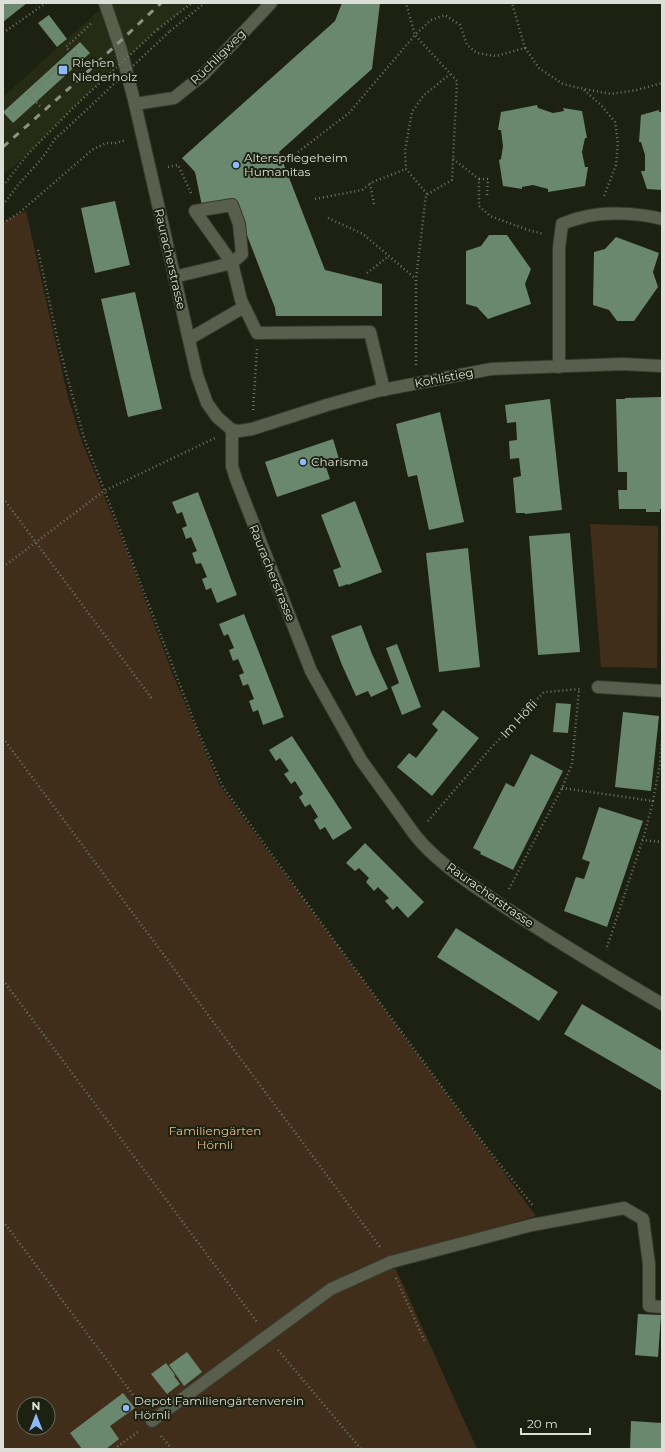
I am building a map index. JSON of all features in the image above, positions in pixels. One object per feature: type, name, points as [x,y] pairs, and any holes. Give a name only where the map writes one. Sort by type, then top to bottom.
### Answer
[{"type":"street","name":"Rüchligweg","points":[[135,104],[174,98],[204,74],[271,3]]},
{"type":"street","name":"Rauracherstrasse","points":[[106,6],[121,50],[135,104],[197,374],[207,403],[217,417],[232,430],[232,466],[236,480],[311,671],[361,760],[422,844],[462,878],[552,938],[662,1004]]},
{"type":"street","points":[[174,277],[232,263],[242,254],[239,224],[232,205],[195,211],[232,263],[241,300],[257,333],[370,332],[384,390]]},
{"type":"street","points":[[559,367],[559,248],[562,224],[580,218],[607,214],[647,216],[662,219]]},
{"type":"street","points":[[189,339],[244,307]]},
{"type":"street","name":"Kohlistieg","points":[[232,430],[239,431],[252,429],[327,405],[384,390],[491,369],[622,364],[662,366]]},
{"type":"street","points":[[598,687],[662,691]]},
{"type":"street","points":[[152,1421],[268,1337],[331,1289],[391,1262],[532,1225],[624,1208],[643,1219],[649,1264],[649,1306],[662,1307]]},
{"type":"path","points":[[3,33],[46,3]]},
{"type":"path","points":[[3,186],[27,155],[75,106],[158,29],[192,3]]},
{"type":"path","points":[[3,205],[18,185],[43,157],[55,139],[170,31],[205,3]]},
{"type":"path","points":[[406,3],[415,35],[457,81],[452,180],[426,195],[416,279],[416,383]]},
{"type":"path","points":[[512,3],[525,48],[539,68],[563,84],[584,90],[611,94],[637,90],[662,83]]},
{"type":"path","points":[[73,55],[66,47],[106,6]]},
{"type":"path","points":[[298,152],[349,113],[415,35],[430,20],[445,15],[460,25],[467,46],[477,53],[496,56],[525,48]]},
{"type":"path","points":[[40,106],[28,94],[76,52],[74,54],[84,66]]},
{"type":"path","points":[[427,194],[406,169],[405,151],[412,112],[423,96],[451,74]]},
{"type":"path","points":[[584,90],[601,104],[615,122],[618,144],[616,165],[597,216]]},
{"type":"path","points":[[3,223],[19,212],[92,150],[106,143],[116,143],[142,137]]},
{"type":"path","points":[[453,159],[479,179],[488,179],[487,197]]},
{"type":"path","points":[[150,170],[178,165],[191,192]]},
{"type":"path","points":[[315,199],[362,190],[370,183],[406,169]]},
{"type":"path","points":[[479,179],[479,206],[490,216],[528,230],[560,238]]},
{"type":"path","points":[[370,183],[374,204]]},
{"type":"path","points":[[328,218],[363,234],[416,279]]},
{"type":"path","points":[[38,250],[71,395],[84,438],[200,734],[223,787],[487,1148],[546,1222]]},
{"type":"path","points":[[367,274],[389,256]]},
{"type":"path","points":[[252,429],[257,333]]},
{"type":"path","points":[[3,567],[104,491],[232,430]]},
{"type":"path","points":[[3,498],[153,700]]},
{"type":"path","name":"Im Höfli","points":[[415,835],[490,749],[544,692],[598,687]]},
{"type":"path","points":[[501,904],[562,788],[572,764],[579,689]]},
{"type":"path","points":[[3,738],[391,1262],[394,1273],[424,1342]]},
{"type":"path","points":[[600,967],[642,840],[653,801],[660,764],[662,739]]},
{"type":"path","points":[[562,788],[653,801]]},
{"type":"path","points":[[642,840],[662,842]]},
{"type":"path","points":[[3,980],[268,1337],[362,1449]]},
{"type":"path","points":[[3,1221],[152,1421],[114,1449]]},
{"type":"shaded area","points":[[107,3],[192,3],[158,29],[75,106],[27,155],[3,175],[3,97]]},
{"type":"green space","name":"Familiengärten Hörnli","points":[[26,211],[68,397],[81,439],[131,562],[173,675],[220,786],[536,1216],[391,1258],[477,1449],[3,1449],[3,222]]},
{"type":"green space","points":[[590,524],[658,526],[657,668],[601,667]]},
{"type":"building","points":[[3,3],[27,3],[3,22]]},
{"type":"building","name":"Alterspflegeheim Humanitas","points":[[342,3],[380,3],[372,69],[279,152],[325,270],[382,284],[382,316],[276,316],[275,308],[233,199],[202,206],[195,172],[182,158],[335,21]]},
{"type":"building","points":[[49,15],[67,39],[57,47],[38,23]]},
{"type":"building","points":[[80,42],[90,53],[13,123],[3,112]]},
{"type":"building","points":[[537,105],[538,108],[553,113],[564,111],[563,108],[582,111],[587,138],[585,138],[582,152],[585,167],[588,167],[585,186],[548,192],[548,189],[533,185],[522,187],[522,189],[503,186],[499,160],[501,159],[503,146],[501,130],[498,130],[501,112]]},
{"type":"building","points":[[659,110],[659,112],[662,112],[662,190],[647,189],[641,171],[645,171],[645,155],[641,142],[639,142],[641,115]]},
{"type":"building","points":[[115,201],[130,265],[95,273],[81,208]]},
{"type":"building","points":[[489,235],[507,235],[531,269],[525,284],[531,304],[488,319],[477,307],[466,304],[466,251],[481,246]]},
{"type":"building","points":[[616,237],[659,253],[653,272],[658,287],[634,321],[617,321],[609,310],[593,305],[594,252],[605,249]]},
{"type":"building","points":[[135,292],[162,409],[128,417],[101,299]]},
{"type":"building","points":[[662,397],[662,509],[660,509],[660,512],[646,512],[646,509],[619,509],[618,490],[627,490],[627,472],[618,472],[616,399]]},
{"type":"building","points":[[550,399],[562,510],[525,514],[516,513],[513,478],[521,476],[519,458],[510,459],[509,441],[517,440],[516,422],[507,423],[505,405]]},
{"type":"building","points":[[440,412],[464,522],[429,530],[417,475],[408,477],[396,424]]},
{"type":"building","points":[[333,439],[339,459],[325,464],[330,479],[277,497],[265,462]]},
{"type":"building","points":[[198,492],[237,595],[217,603],[211,588],[206,590],[202,579],[207,577],[201,563],[196,564],[192,553],[197,551],[191,537],[186,539],[182,528],[187,526],[182,512],[177,514],[172,502]]},
{"type":"building","points":[[355,501],[382,572],[339,587],[333,570],[341,567],[321,515]]},
{"type":"building","points":[[570,533],[580,652],[538,655],[529,536]]},
{"type":"building","points":[[468,548],[480,667],[439,672],[426,553]]},
{"type":"building","points":[[244,614],[284,717],[263,725],[258,710],[253,712],[249,701],[254,699],[248,684],[243,686],[239,675],[244,673],[238,659],[233,661],[229,650],[234,648],[228,634],[224,636],[219,624]]},
{"type":"building","points":[[361,625],[388,689],[371,697],[368,691],[356,696],[331,636]]},
{"type":"building","points":[[397,644],[421,707],[402,715],[391,687],[399,683],[386,648]]},
{"type":"building","points":[[556,703],[571,704],[568,733],[553,732]]},
{"type":"building","points":[[443,710],[479,738],[432,796],[397,767],[409,753],[416,758],[438,730],[432,724]]},
{"type":"building","points":[[623,712],[659,716],[651,791],[615,787]]},
{"type":"building","points":[[292,736],[352,828],[333,840],[325,827],[320,830],[314,820],[318,817],[310,804],[305,807],[299,797],[303,794],[295,781],[291,784],[284,774],[289,771],[280,758],[276,761],[269,750]]},
{"type":"building","points":[[531,754],[563,771],[513,870],[480,854],[481,852],[473,848],[506,783],[514,787]]},
{"type":"building","points":[[599,807],[643,821],[607,927],[564,911],[576,877],[584,879],[590,862],[582,859]]},
{"type":"building","points":[[365,843],[424,902],[408,918],[397,906],[393,910],[385,901],[389,898],[378,887],[374,891],[366,882],[369,878],[359,868],[355,871],[346,863]]},
{"type":"building","points":[[456,928],[558,992],[539,1021],[437,957]]},
{"type":"building","points":[[582,1004],[662,1051],[662,1091],[564,1034]]},
{"type":"building","points":[[638,1314],[661,1315],[658,1357],[635,1355]]},
{"type":"building","points":[[187,1352],[202,1372],[184,1386],[169,1365]]},
{"type":"building","points":[[166,1363],[180,1384],[167,1394],[151,1374]]},
{"type":"building","points":[[123,1393],[135,1408],[110,1426],[119,1439],[106,1449],[82,1449],[70,1433]]},
{"type":"building","points":[[631,1421],[662,1423],[662,1449],[630,1449]]},
{"type":"railway","points":[[3,147],[83,76],[161,3]]},
{"type":"place","name":"Riehen Niederholz","points":[[63,70]]},
{"type":"place","name":"Alterspflegeheim Humanitas","points":[[236,165]]},
{"type":"place","name":"Charisma","points":[[303,462]]},
{"type":"place","name":"Depot Familiengärtenverein Hörnli","points":[[126,1408]]}]
